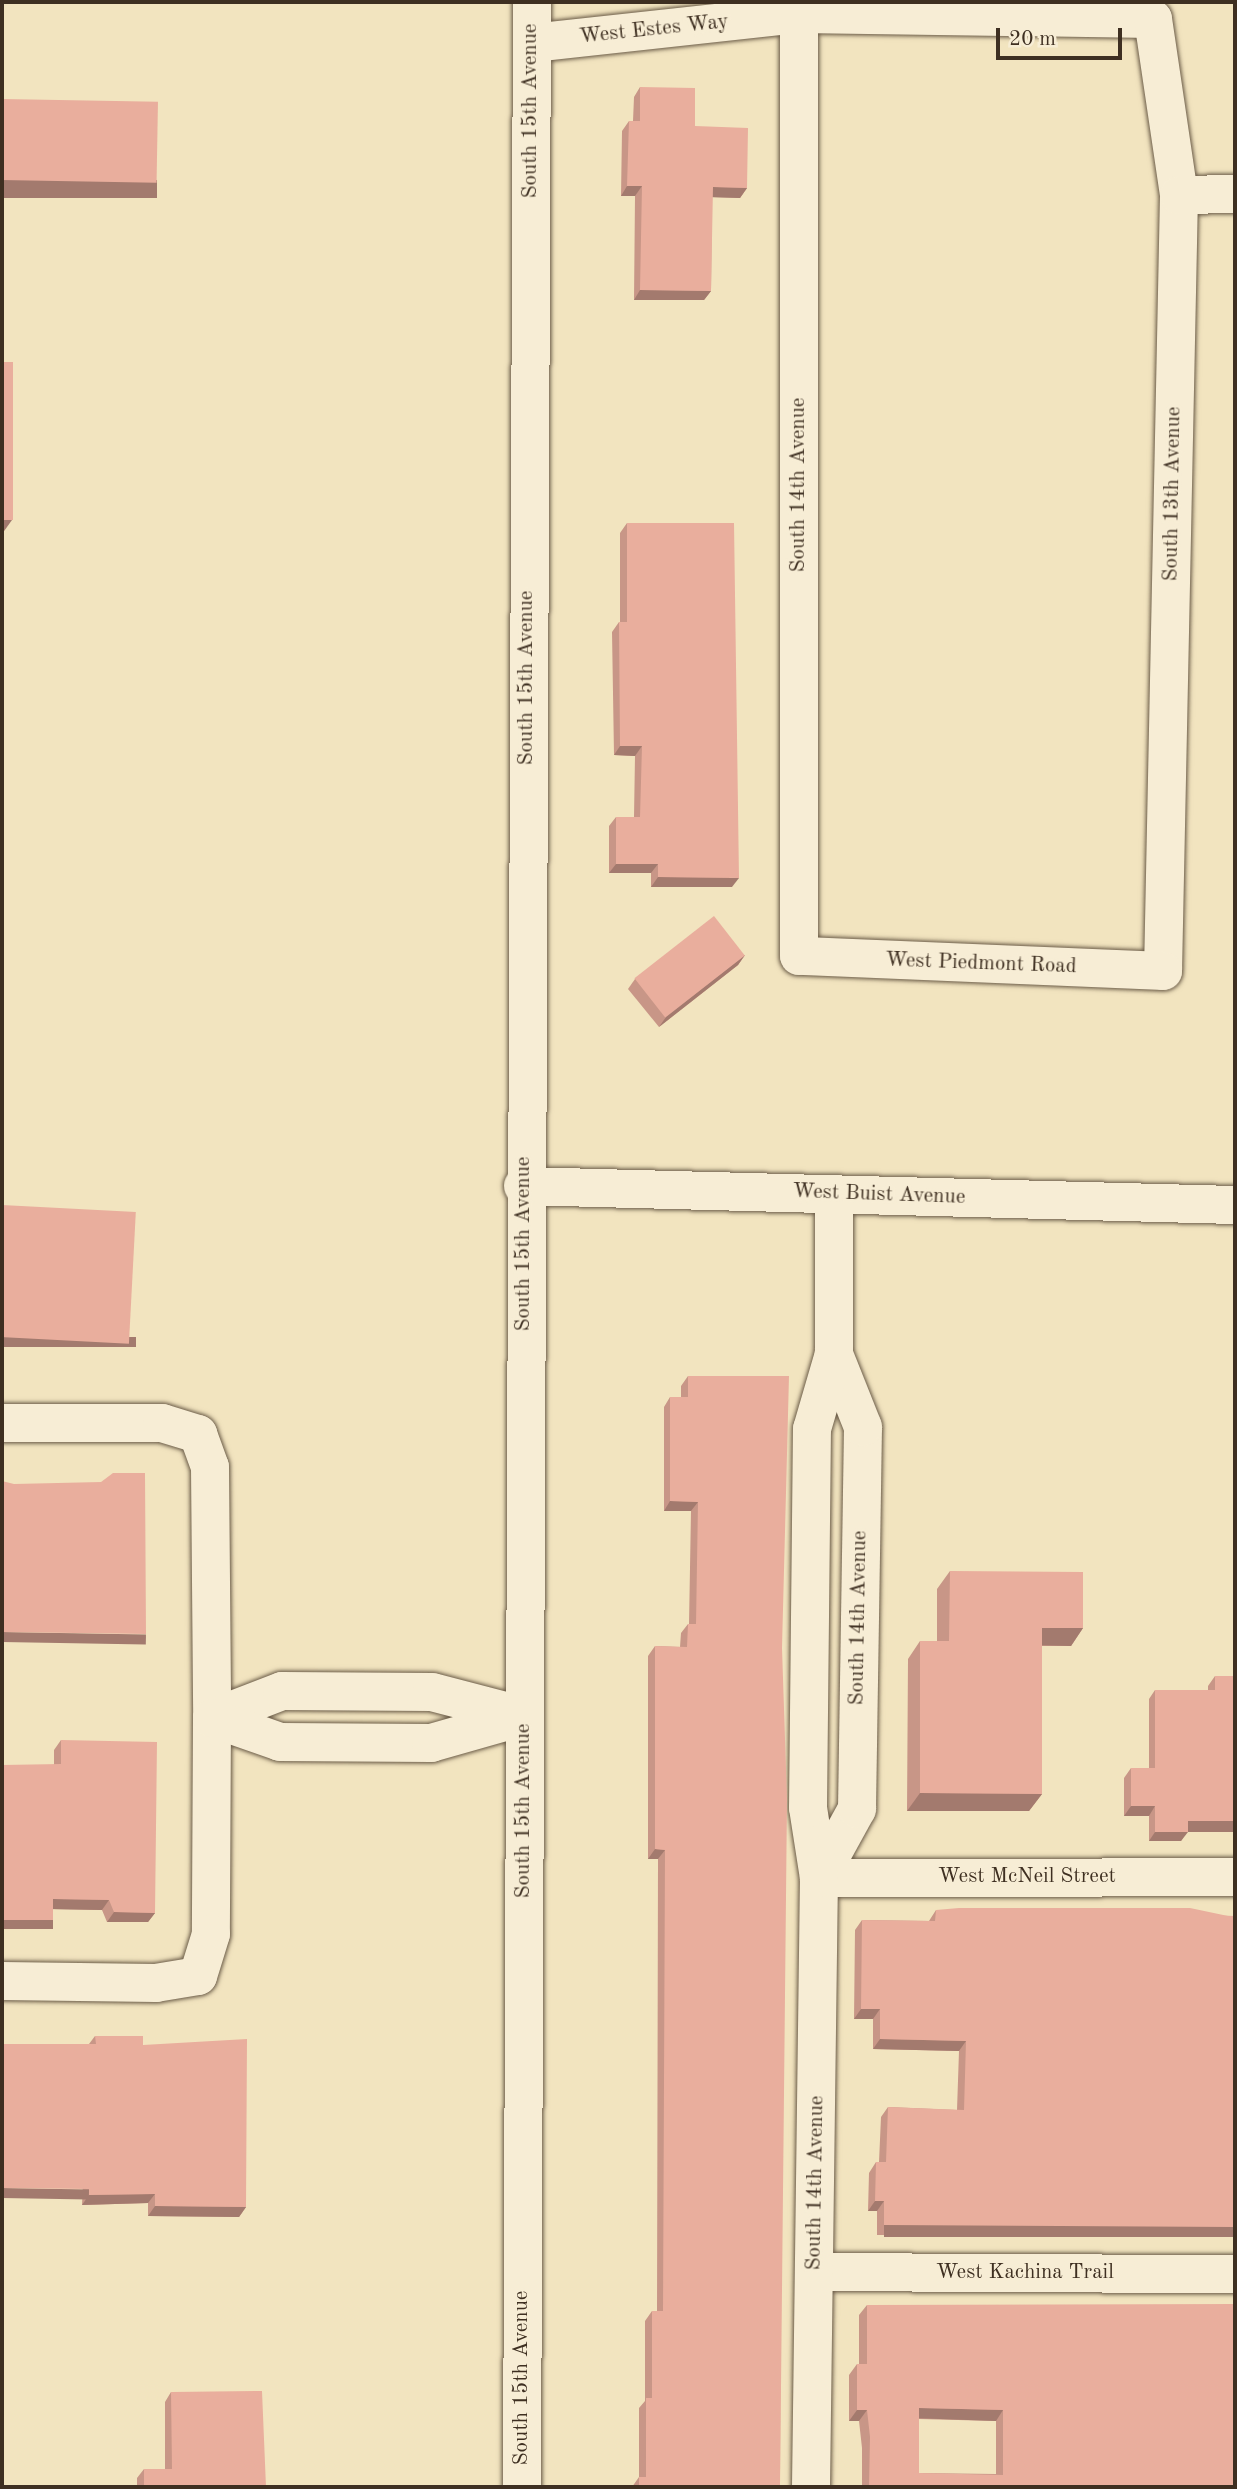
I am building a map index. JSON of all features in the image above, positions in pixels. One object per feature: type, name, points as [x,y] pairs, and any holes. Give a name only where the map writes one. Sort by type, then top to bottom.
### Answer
[{"type":"street","name":"South 15th Avenue","points":[[522,2487],[523,1186],[532,2]]},
{"type":"street","name":"West Estes Way","points":[[532,43],[799,14],[1153,19]]},
{"type":"street","name":"South 14th Avenue","points":[[799,14],[799,956]]},
{"type":"street","name":"South 13th Avenue","points":[[1153,19],[1179,195],[1163,971]]},
{"type":"street","points":[[1179,195],[1235,194]]},
{"type":"street","name":"West Piedmont Road","points":[[799,956],[1163,971]]},
{"type":"street","name":"West Buist Avenue","points":[[523,1186],[1235,1205]]},
{"type":"street","name":"South 14th Avenue","points":[[811,2487],[819,1878],[808,1808],[812,1429],[834,1354],[834,1194]]},
{"type":"street","name":"South 14th Avenue","points":[[819,1878],[857,1809],[863,1427],[834,1354]]},
{"type":"street","points":[[2,1423],[162,1423],[198,1434],[210,1468],[212,1718],[211,1934],[198,1976],[156,1983],[2,1982]]},
{"type":"street","points":[[813,1486],[860,1487]]},
{"type":"street","points":[[212,1718],[282,1691],[432,1692],[524,1716]]},
{"type":"street","points":[[349,1692],[349,1742]]},
{"type":"street","points":[[212,1718],[279,1742],[431,1743],[524,1716]]},
{"type":"street","name":"West McNeil Street","points":[[819,1878],[1235,1877]]},
{"type":"street","name":"West Kachina Trail","points":[[815,2272],[1235,2274]]},
{"type":"building","points":[[640,87],[695,88],[695,126],[748,128],[747,188],[713,187],[711,291],[640,290],[642,186],[627,186],[629,121],[640,121]]},
{"type":"building","points":[[2,99],[158,102],[157,183],[2,180]]},
{"type":"building","points":[[2,362],[13,362],[13,520],[2,520]]},
{"type":"building","points":[[627,523],[734,523],[739,878],[658,877],[658,864],[616,864],[616,817],[640,817],[642,746],[620,746],[619,622],[627,622]]},
{"type":"building","points":[[714,916],[745,955],[665,1018],[634,978]]},
{"type":"building","points":[[2,1205],[136,1212],[129,1344],[2,1337]]},
{"type":"building","points":[[688,1376],[789,1376],[782,1648],[787,1799],[780,2487],[639,2487],[639,2477],[646,2477],[646,2398],[652,2398],[652,2311],[663,2311],[665,1850],[655,1849],[655,1646],[687,1647],[688,1624],[696,1624],[698,1502],[670,1501],[670,1397],[688,1397]]},
{"type":"building","points":[[113,1473],[145,1473],[146,1634],[2,1632],[2,1481],[14,1484],[101,1482]]},
{"type":"building","points":[[950,1571],[1083,1572],[1083,1628],[1042,1628],[1042,1794],[920,1793],[920,1641],[949,1641]]},
{"type":"building","points":[[1215,1676],[1235,1676],[1235,1821],[1188,1821],[1188,1832],[1155,1832],[1155,1806],[1131,1806],[1131,1768],[1155,1768],[1155,1690],[1215,1690]]},
{"type":"building","points":[[61,1740],[157,1742],[155,1913],[114,1912],[109,1900],[53,1899],[53,1920],[2,1920],[2,1765],[61,1764]]},
{"type":"building","points":[[1190,1908],[1235,1916],[1235,2227],[884,2225],[884,2201],[875,2201],[876,2162],[886,2162],[888,2107],[964,2110],[966,2041],[880,2039],[880,2009],[861,2009],[862,1920],[935,1921],[936,1910]]},
{"type":"building","points":[[95,2036],[143,2036],[143,2045],[247,2039],[246,2207],[155,2206],[155,2194],[89,2195],[89,2189],[2,2188],[2,2044],[96,2044]]},
{"type":"building","points":[[1235,2304],[1235,2487],[869,2487],[870,2437],[867,2410],[857,2410],[857,2364],[867,2364],[867,2305]],"holes":[[[919,2408],[1003,2410],[1003,2475],[919,2473]]]},
{"type":"building","points":[[262,2391],[266,2487],[144,2487],[144,2469],[172,2469],[171,2392]]}]
